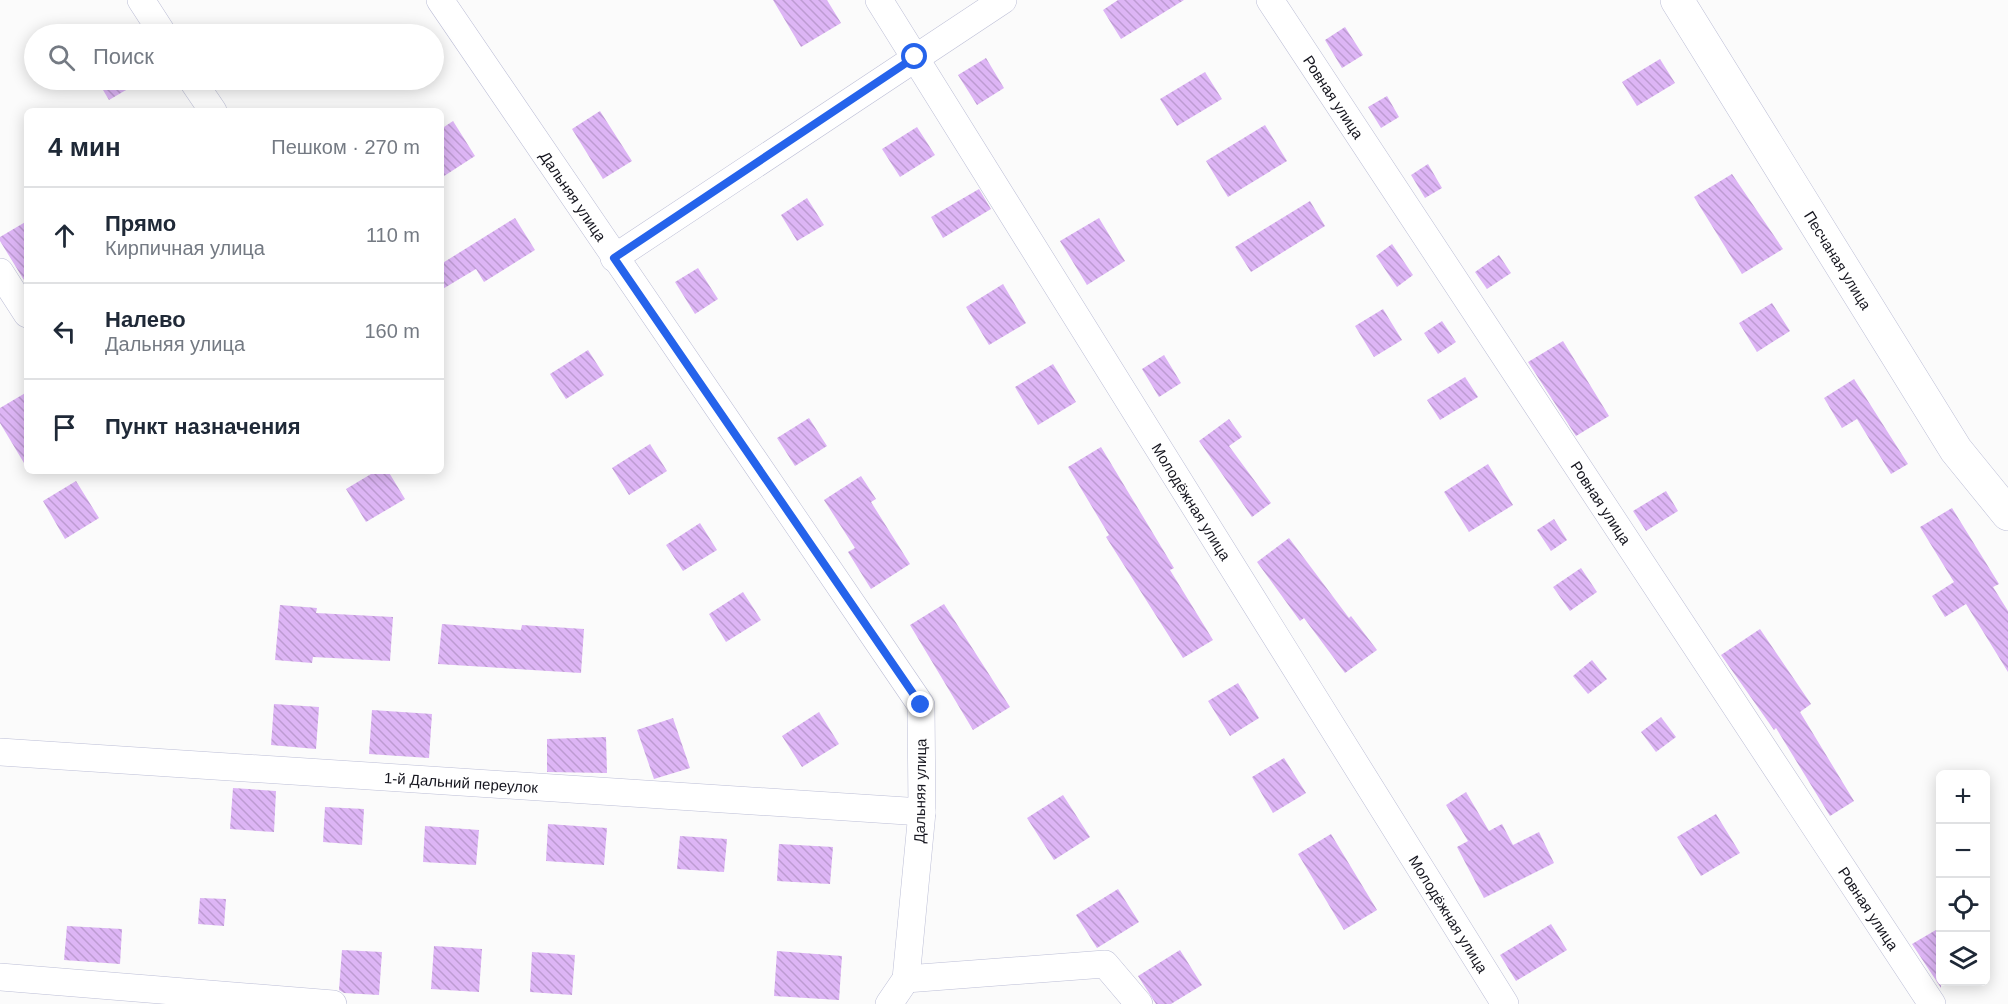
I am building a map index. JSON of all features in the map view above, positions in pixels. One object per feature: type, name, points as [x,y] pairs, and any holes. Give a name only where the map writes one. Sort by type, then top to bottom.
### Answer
[{"type":"street","points":[[141,0],[157,24]]},
{"type":"street","name":"Дальняя улица","points":[[440,0],[921,705],[922,812],[906,979],[889,1004]]},
{"type":"street","name":"Молодёжная улица","points":[[879,0],[1505,1004]]},
{"type":"street","points":[[614,258],[1003,0]]},
{"type":"street","name":"Ровная улица","points":[[1270,0],[1932,1004]]},
{"type":"street","name":"Песчаная улица","points":[[1677,0],[1956,450],[2008,514]]},
{"type":"street","points":[[199,90],[211,108]]},
{"type":"street","points":[[0,272],[24,309]]},
{"type":"street","name":"1-й Дальний переулок","points":[[0,752],[922,812]]},
{"type":"street","points":[[906,979],[1105,964],[1139,1004]]},
{"type":"street","points":[[0,977],[333,1004]]},
{"type":"building","points":[[773,0],[827,0],[841,23],[801,47]]},
{"type":"building","points":[[1118,0],[1184,0],[1121,39],[1103,10]]},
{"type":"building","points":[[1345,27],[1363,55],[1342,68],[1325,40]]},
{"type":"building","points":[[986,58],[1004,88],[977,105],[958,75]]},
{"type":"building","points":[[1660,59],[1675,83],[1637,106],[1622,82]]},
{"type":"building","points":[[1205,72],[1222,99],[1177,126],[1160,99]]},
{"type":"building","points":[[103,90],[126,90],[109,100]]},
{"type":"building","points":[[1387,96],[1399,117],[1381,128],[1368,107]]},
{"type":"building","points":[[600,111],[632,161],[603,179],[572,129]]},
{"type":"building","points":[[453,121],[475,156],[444,176],[444,127]]},
{"type":"building","points":[[1265,125],[1287,161],[1228,197],[1206,161]]},
{"type":"building","points":[[917,127],[935,155],[900,177],[882,149]]},
{"type":"building","points":[[1428,164],[1442,188],[1425,198],[1411,175]]},
{"type":"building","points":[[1732,174],[1783,249],[1742,274],[1694,197]]},
{"type":"building","points":[[979,189],[991,209],[943,238],[931,217]]},
{"type":"building","points":[[807,198],[824,225],[797,241],[781,215]]},
{"type":"building","points":[[1310,201],[1325,226],[1251,272],[1235,247]]},
{"type":"building","points":[[515,218],[535,250],[484,282],[476,269],[444,288],[444,262]]},
{"type":"building","points":[[1099,218],[1125,261],[1087,285],[1060,241]]},
{"type":"building","points":[[24,223],[24,280],[0,241],[0,237]]},
{"type":"building","points":[[1392,244],[1413,275],[1397,287],[1376,256]]},
{"type":"building","points":[[1499,255],[1511,273],[1487,289],[1475,272]]},
{"type":"building","points":[[698,268],[718,299],[695,314],[675,282]]},
{"type":"building","points":[[1003,284],[1026,323],[989,345],[966,307]]},
{"type":"building","points":[[1772,303],[1790,331],[1757,352],[1739,323]]},
{"type":"building","points":[[1383,309],[1402,340],[1374,357],[1355,326]]},
{"type":"building","points":[[1442,321],[1456,342],[1438,354],[1424,333]]},
{"type":"building","points":[[1563,341],[1609,416],[1576,436],[1528,362]]},
{"type":"building","points":[[588,350],[604,375],[566,399],[550,374]]},
{"type":"building","points":[[1164,355],[1181,383],[1159,397],[1142,369]]},
{"type":"building","points":[[1053,364],[1076,402],[1038,425],[1015,387]]},
{"type":"building","points":[[1465,377],[1478,397],[1440,420],[1427,400]]},
{"type":"building","points":[[1854,379],[1908,464],[1891,474],[1857,419],[1842,428],[1824,398]]},
{"type":"building","points":[[24,394],[24,463],[0,423],[0,408]]},
{"type":"building","points":[[809,418],[827,446],[795,466],[777,438]]},
{"type":"building","points":[[1229,419],[1242,437],[1229,446],[1271,503],[1252,517],[1199,441]]},
{"type":"building","points":[[650,444],[667,471],[629,495],[612,468]]},
{"type":"building","points":[[1101,447],[1174,568],[1170,570],[1213,640],[1183,658],[1106,537],[1109,535],[1068,467]]},
{"type":"building","points":[[1488,464],[1513,505],[1469,532],[1444,492]]},
{"type":"building","points":[[371,474],[390,474],[405,499],[366,522],[346,489]]},
{"type":"building","points":[[861,476],[876,499],[871,502],[910,564],[871,589],[848,552],[855,548],[824,500]]},
{"type":"building","points":[[76,481],[99,518],[65,539],[43,501]]},
{"type":"building","points":[[1666,491],[1678,511],[1646,531],[1633,511]]},
{"type":"building","points":[[1952,508],[1999,584],[1993,587],[2008,611],[2008,672],[1966,604],[1945,617],[1932,596],[1954,582],[1920,527]]},
{"type":"building","points":[[1554,519],[1567,540],[1551,551],[1537,530]]},
{"type":"building","points":[[700,523],[717,550],[683,571],[666,545]]},
{"type":"building","points":[[1289,538],[1349,618],[1351,616],[1377,650],[1345,673],[1304,618],[1300,621],[1257,562]]},
{"type":"building","points":[[1581,568],[1597,592],[1570,611],[1553,587]]},
{"type":"building","points":[[743,592],[761,620],[726,642],[709,614]]},
{"type":"building","points":[[944,604],[1010,707],[973,730],[910,625]]},
{"type":"building","points":[[280,605],[317,608],[316,613],[393,617],[390,661],[313,657],[312,663],[275,660]]},
{"type":"building","points":[[442,624],[521,630],[522,625],[584,629],[581,673],[438,664]]},
{"type":"building","points":[[1760,629],[1811,704],[1800,712],[1854,801],[1830,816],[1776,728],[1774,730],[1721,655]]},
{"type":"building","points":[[1592,660],[1607,679],[1588,694],[1573,676]]},
{"type":"building","points":[[1238,683],[1259,718],[1230,736],[1208,701]]},
{"type":"building","points":[[274,704],[319,707],[316,749],[271,745]]},
{"type":"building","points":[[372,710],[432,714],[429,758],[369,754]]},
{"type":"building","points":[[819,712],[839,744],[802,767],[782,736]]},
{"type":"building","points":[[1661,717],[1676,737],[1656,752],[1641,732]]},
{"type":"building","points":[[673,718],[690,768],[654,779],[637,730]]},
{"type":"building","points":[[606,737],[607,773],[547,772],[547,739]]},
{"type":"building","points":[[1284,758],[1306,793],[1273,813],[1252,777]]},
{"type":"building","points":[[233,788],[276,791],[274,832],[230,829]]},
{"type":"building","points":[[1466,792],[1489,831],[1502,824],[1513,845],[1539,832],[1554,863],[1484,898],[1457,847],[1468,841],[1446,805]]},
{"type":"building","points":[[1063,795],[1090,837],[1054,860],[1027,818]]},
{"type":"building","points":[[325,807],[364,809],[362,845],[323,842]]},
{"type":"building","points":[[1716,814],[1740,853],[1701,876],[1677,837]]},
{"type":"building","points":[[548,824],[607,828],[604,865],[546,861]]},
{"type":"building","points":[[425,826],[479,830],[476,865],[423,862]]},
{"type":"building","points":[[1331,834],[1377,910],[1344,930],[1298,854]]},
{"type":"building","points":[[680,836],[727,839],[724,872],[677,869]]},
{"type":"building","points":[[779,844],[833,847],[830,884],[777,881]]},
{"type":"building","points":[[1118,889],[1139,922],[1097,948],[1076,915]]},
{"type":"building","points":[[200,898],[226,899],[224,926],[198,924]]},
{"type":"building","points":[[1551,924],[1567,950],[1516,981],[1500,955]]},
{"type":"building","points":[[67,926],[122,929],[120,964],[64,960]]},
{"type":"building","points":[[1936,930],[1936,980],[1912,944]]},
{"type":"building","points":[[434,946],[482,949],[479,992],[431,989]]},
{"type":"building","points":[[342,950],[382,952],[379,995],[344,993],[339,990]]},
{"type":"building","points":[[1180,950],[1202,985],[1171,1004],[1156,1004],[1138,976]]},
{"type":"building","points":[[777,951],[842,956],[839,1000],[774,996]]},
{"type":"building","points":[[532,952],[575,955],[572,995],[530,992]]},
{"type":"route","points":[[915,57],[614,258],[921,705]]}]
